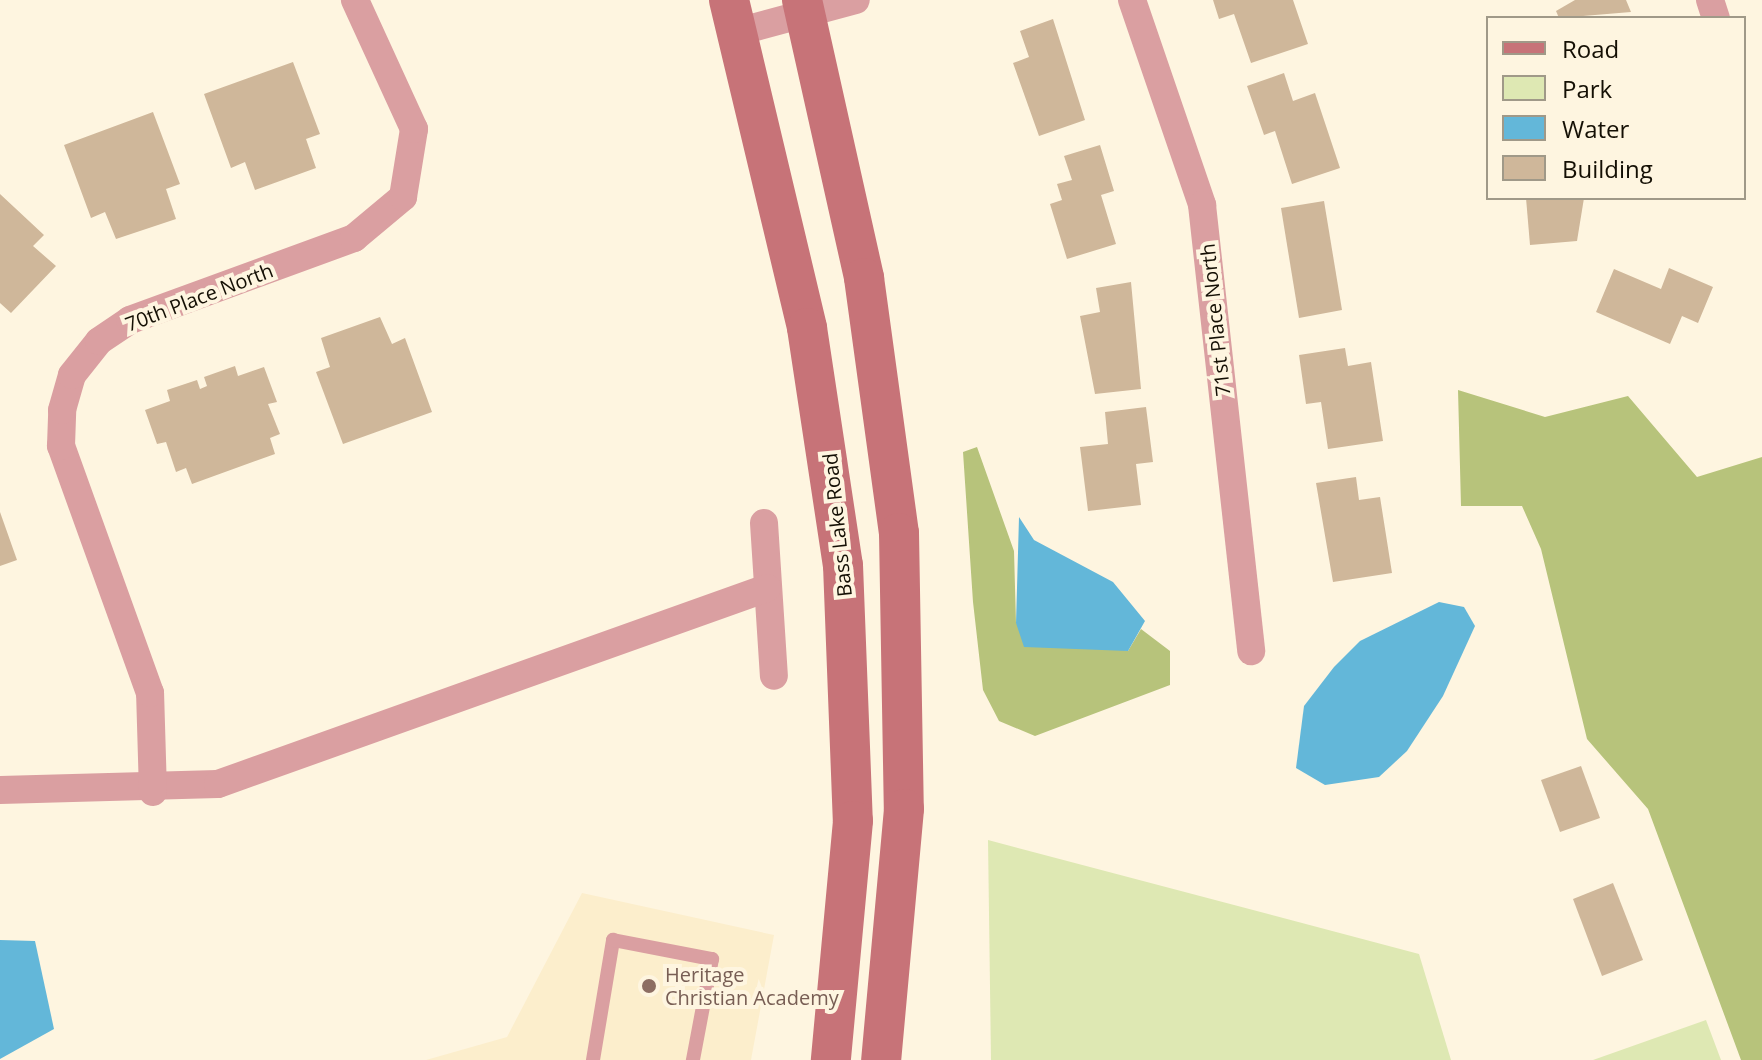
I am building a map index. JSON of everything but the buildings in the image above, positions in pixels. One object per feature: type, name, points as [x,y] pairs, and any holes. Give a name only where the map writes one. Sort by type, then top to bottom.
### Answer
[{"type":"main road","points":[[804,8],[869,306],[899,533],[904,809],[881,1060]]},
{"type":"main road","name":"Bass Lake Road","points":[[733,16],[807,328],[843,565],[853,821],[831,1060]]},
{"type":"street","name":"70th Place North","points":[[153,792],[150,693],[61,446],[62,410],[72,375],[99,341],[130,320],[354,238],[403,197],[414,129],[355,0]]},
{"type":"street","points":[[733,16],[856,0]]},
{"type":"street","name":"71st Place North","points":[[1132,0],[1202,205],[1251,651]]},
{"type":"street","points":[[764,523],[774,676]]},
{"type":"street","points":[[0,790],[153,792],[218,784],[767,588]]},
{"type":"lane","points":[[593,1060],[613,940],[712,959],[693,1060]]},
{"type":"shaded area","name":"Heritage Christian Academy","points":[[582,893],[774,935],[751,1060],[426,1060],[507,1037]]},
{"type":"green space","points":[[1458,390],[1545,417],[1628,396],[1697,477],[1762,457],[1762,1060],[1741,1060],[1648,809],[1587,739],[1541,549],[1522,506],[1461,506]]},
{"type":"green space","points":[[977,447],[1014,551],[1016,623],[1128,651],[1141,629],[1170,651],[1170,685],[1035,736],[999,721],[983,690],[973,602],[963,452]]},
{"type":"green space","points":[[988,840],[1419,954],[1451,1060],[991,1060]]},
{"type":"green space","points":[[1706,1020],[1721,1060],[1593,1060]]},
{"type":"water","points":[[1019,517],[1034,540],[1113,582],[1145,621],[1128,651],[1024,647],[1016,623]]},
{"type":"water","points":[[1439,602],[1464,607],[1475,626],[1443,696],[1407,751],[1379,777],[1325,785],[1296,768],[1304,706],[1334,667],[1360,641]]},
{"type":"water","points":[[0,940],[35,941],[54,1029],[0,1059]]},
{"type":"place","name":"Heritage Christian Academy","points":[[649,986]]}]
